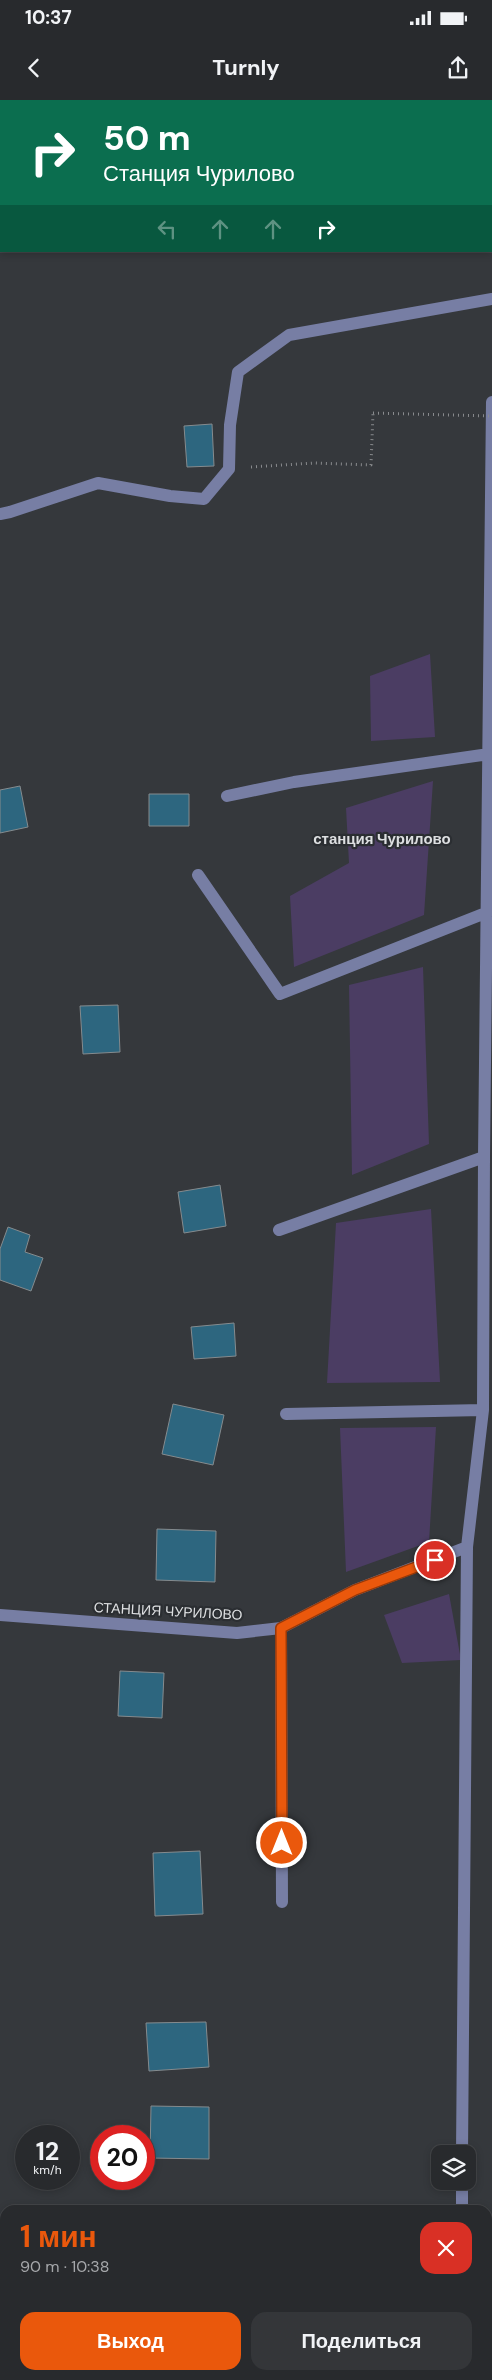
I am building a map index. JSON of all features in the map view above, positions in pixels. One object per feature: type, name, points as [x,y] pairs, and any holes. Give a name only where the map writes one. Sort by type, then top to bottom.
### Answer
[{"type":"street","points":[[0,514],[98,483],[170,496],[204,498],[229,469],[230,425],[238,372],[289,335],[492,299]]},
{"type":"street","points":[[462,2145],[467,1548],[483,1410],[492,402]]},
{"type":"street","points":[[227,796],[294,782],[489,754]]},
{"type":"street","points":[[198,876],[280,994],[488,912]]},
{"type":"street","points":[[279,1230],[484,1156]]},
{"type":"street","points":[[286,1414],[483,1410]]},
{"type":"street","name":"СТАНЦИЯ ЧУРИЛОВО","points":[[0,1615],[237,1632],[281,1628],[355,1590],[467,1548]]},
{"type":"street","points":[[281,1628],[282,1902]]},
{"type":"street","points":[[462,2190],[462,2205]]},
{"type":"path","points":[[229,469],[314,463],[371,464],[372,413],[492,416]]},
{"type":"shaded area","points":[[430,654],[435,737],[371,741],[370,676]]},
{"type":"shaded area","points":[[433,781],[424,915],[294,967],[290,896],[349,863],[346,808]]},
{"type":"shaded area","points":[[423,967],[429,1144],[352,1175],[349,985]]},
{"type":"shaded area","points":[[431,1209],[440,1382],[327,1383],[336,1223]]},
{"type":"shaded area","points":[[436,1427],[429,1542],[346,1572],[340,1428]]},
{"type":"shaded area","points":[[449,1594],[461,1660],[402,1663],[384,1615]]},
{"type":"building","points":[[212,424],[214,466],[187,467],[184,426]]},
{"type":"building","points":[[20,786],[28,827],[0,833],[0,790]]},
{"type":"building","points":[[149,794],[189,794],[189,826],[149,826]]},
{"type":"building","points":[[118,1005],[120,1052],[83,1054],[80,1006]]},
{"type":"building","points":[[220,1185],[226,1226],[184,1233],[178,1192]]},
{"type":"building","points":[[8,1227],[30,1235],[25,1252],[43,1258],[31,1291],[0,1280],[0,1249]]},
{"type":"building","points":[[234,1323],[236,1356],[194,1359],[191,1327]]},
{"type":"building","points":[[173,1404],[224,1415],[213,1465],[162,1454]]},
{"type":"building","points":[[157,1529],[216,1531],[215,1582],[156,1580]]},
{"type":"building","points":[[120,1671],[164,1673],[162,1718],[118,1716]]},
{"type":"building","points":[[200,1851],[203,1914],[155,1916],[153,1853]]},
{"type":"building","points":[[206,2022],[209,2067],[149,2071],[146,2023]]},
{"type":"building","points":[[151,2106],[209,2107],[209,2159],[155,2158],[155,2125],[151,2125]]},
{"type":"district","name":"станция Чурилово","points":[[382,839]]},
{"type":"route","points":[[282,1843],[281,1628],[355,1590],[435,1560]]}]
